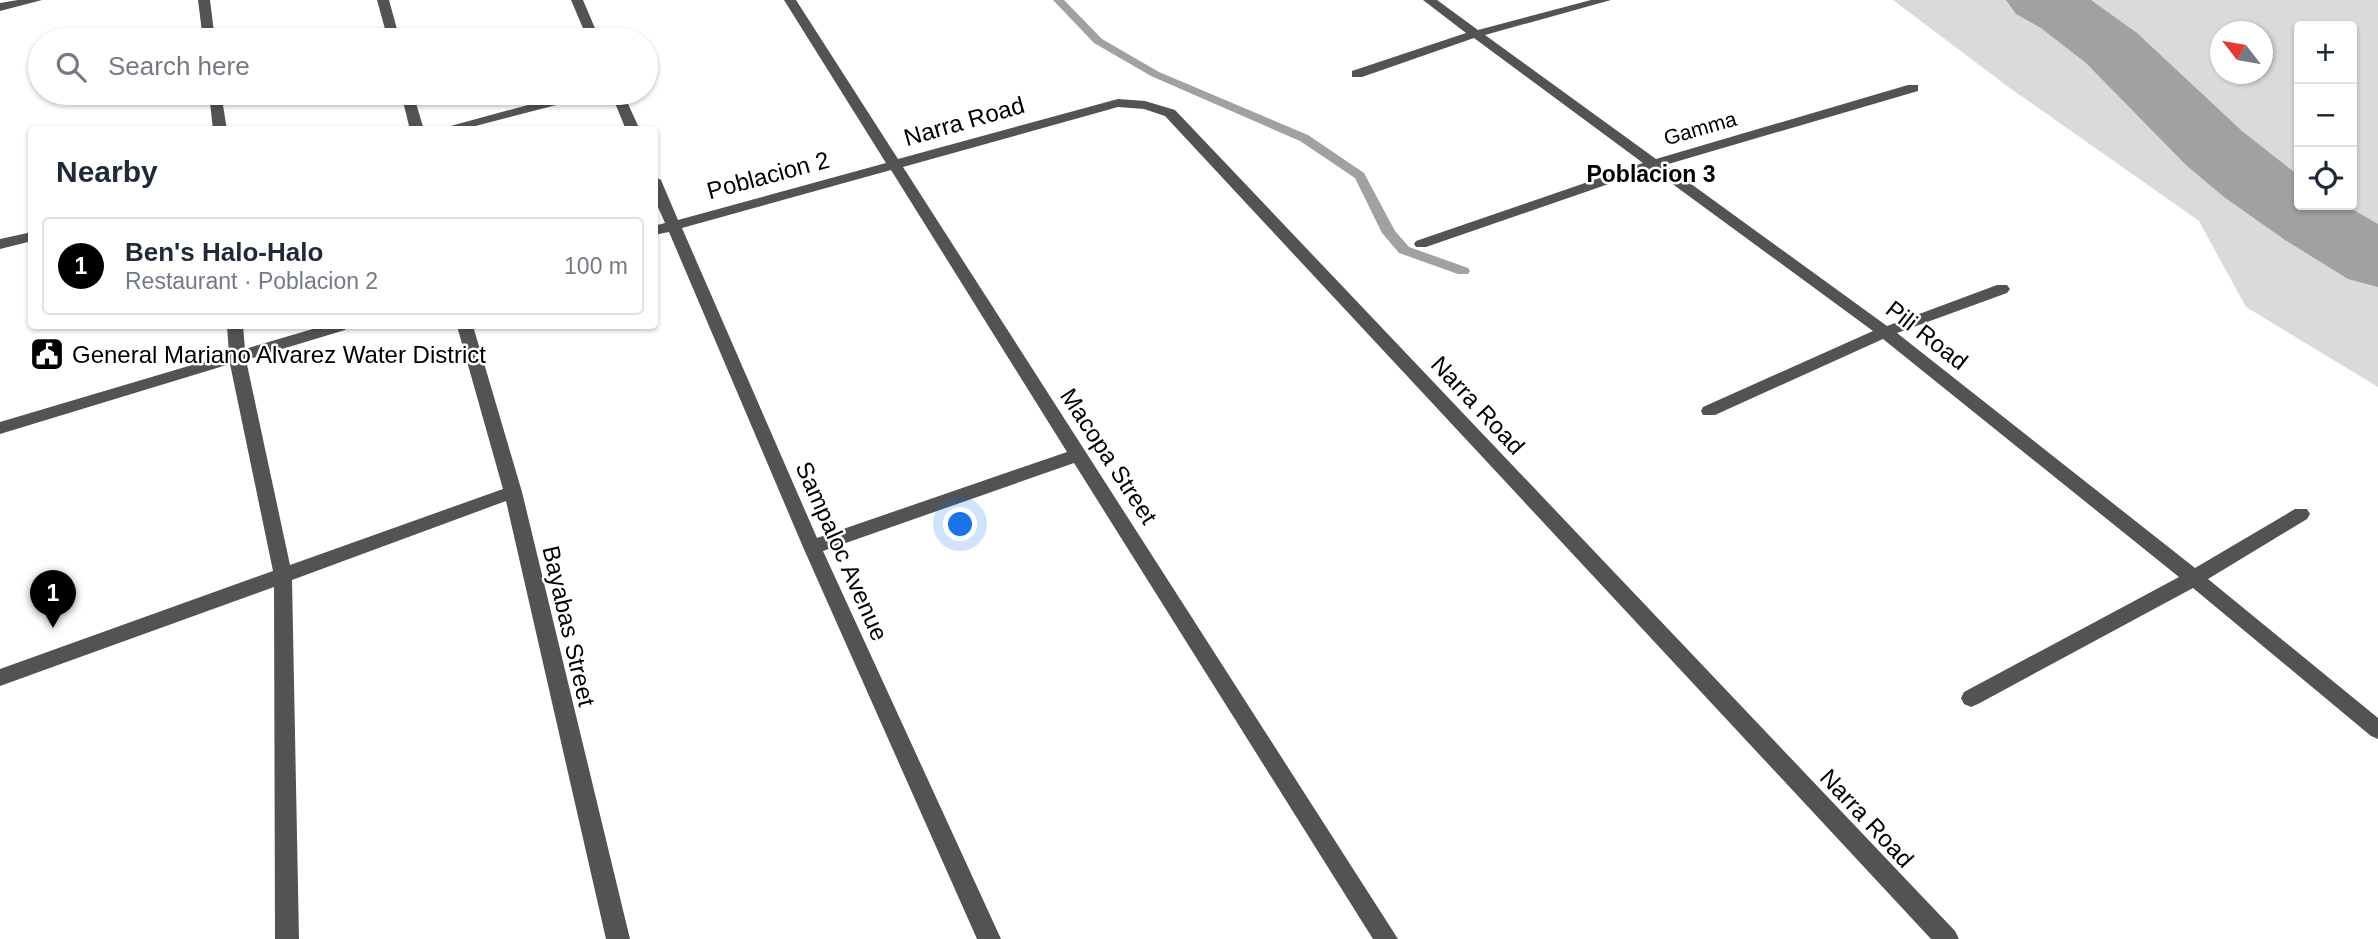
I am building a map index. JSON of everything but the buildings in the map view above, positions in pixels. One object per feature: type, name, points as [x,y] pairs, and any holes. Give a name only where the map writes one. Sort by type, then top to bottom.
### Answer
[{"type":"street","points":[[0,7],[36,0]]},
{"type":"street","points":[[204,0],[208,28]]},
{"type":"street","points":[[383,0],[391,28]]},
{"type":"street","points":[[577,0],[589,28]]},
{"type":"street","name":"Macopa Street","points":[[790,0],[1386,939]]},
{"type":"street","name":"Pili Road","points":[[1429,0],[1885,332],[2194,578],[2378,730]]},
{"type":"street","points":[[1357,74],[1475,34],[1605,0]]},
{"type":"street","name":"Gamma","points":[[1421,244],[1653,164],[1913,88]]},
{"type":"street","name":"Narra Road","points":[[894,166],[1118,103],[1145,105],[1170,113],[1947,939]]},
{"type":"street","points":[[217,105],[219,126]]},
{"type":"street","points":[[410,105],[416,126]]},
{"type":"street","points":[[458,126],[539,105]]},
{"type":"street","points":[[622,105],[631,126]]},
{"type":"street","name":"Poblacion 2","points":[[658,230],[894,166]]},
{"type":"street","name":"Sampaloc Avenue","points":[[658,189],[812,547],[989,939]]},
{"type":"street","points":[[0,244],[28,237]]},
{"type":"street","points":[[1709,411],[1885,332],[2002,289]]},
{"type":"street","points":[[235,329],[237,357],[283,576],[287,939]]},
{"type":"street","points":[[0,428],[329,329]]},
{"type":"street","name":"Bayabas Street","points":[[466,329],[513,492],[618,939]]},
{"type":"street","points":[[812,547],[1080,454]]},
{"type":"street","points":[[0,678],[513,492]]},
{"type":"street","points":[[1970,698],[2194,578],[2301,514]]},
{"type":"shaded area","points":[[1893,0],[2378,0],[2378,387],[2246,307],[2199,221],[2007,86]]},
{"type":"waterway","points":[[1058,0],[1098,41],[1155,74],[1304,138],[1360,176],[1389,233],[1404,250],[1463,271]]},
{"type":"waterway","points":[[2040,0],[2066,13],[2111,48],[2193,129],[2253,180],[2314,222],[2378,260]]},
{"type":"place","name":"General Mariano Alvarez Water District","points":[[47,354]]},
{"type":"place","name":"Ben's Halo-Halo","points":[[53,628]]},
{"type":"district","name":"Poblacion 3","points":[[1651,174]]}]
